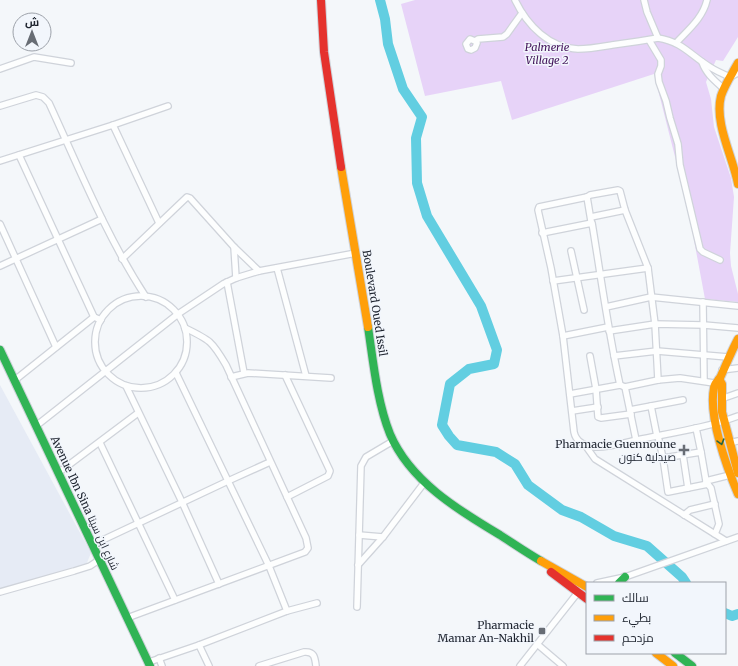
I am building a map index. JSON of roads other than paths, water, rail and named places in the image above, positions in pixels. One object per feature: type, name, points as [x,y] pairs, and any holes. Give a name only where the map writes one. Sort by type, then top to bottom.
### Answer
[{"type":"main road","name":"Boulevard Oued Issil","points":[[321,0],[325,60],[336,140],[377,381],[385,416],[394,441],[404,459],[424,483],[440,497],[469,517],[586,586]]},
{"type":"main road","points":[[738,63],[724,89],[719,113],[738,184]]},
{"type":"main road","points":[[738,339],[717,381],[714,414],[720,422],[729,443],[736,474],[738,494]]},
{"type":"main road","name":"Avenue Ibn Sina شارع ابن سينا","points":[[0,350],[98,560],[150,664]]},
{"type":"main road","points":[[717,381],[722,384],[722,412],[720,422],[736,474]]},
{"type":"main road","name":"Boulevard Oued Issil","points":[[520,548],[586,598]]},
{"type":"main road","points":[[657,654],[673,666]]},
{"type":"main road","points":[[676,654],[692,666]]},
{"type":"street","points":[[515,0],[522,13],[536,31],[568,48],[594,48],[658,38],[676,43],[712,69],[730,77],[738,74]]},
{"type":"street","points":[[644,0],[647,12],[658,38]]},
{"type":"street","points":[[676,43],[700,16],[708,0]]},
{"type":"street","points":[[475,41],[486,37],[503,37],[507,34],[522,13]]},
{"type":"street","points":[[649,40],[661,60],[661,66],[658,74],[659,82],[678,144],[680,165],[700,249],[720,260]]},
{"type":"street","points":[[0,69],[34,57],[71,63]]},
{"type":"street","points":[[702,62],[709,75],[724,89]]},
{"type":"street","points":[[0,106],[33,96],[43,97],[49,103],[102,219],[122,258],[146,297]]},
{"type":"street","points":[[0,161],[168,106]]},
{"type":"street","points":[[113,124],[159,223]]},
{"type":"street","points":[[20,155],[57,239],[94,317],[101,320]]},
{"type":"street","points":[[658,380],[655,324],[648,268],[625,210],[620,191],[618,190],[539,207],[538,210],[542,233],[563,336],[575,437],[579,442],[585,445],[599,447],[696,428],[738,416]]},
{"type":"street","points":[[122,258],[186,198],[189,197],[234,247],[259,271]]},
{"type":"street","points":[[587,197],[601,274],[608,329],[636,440]]},
{"type":"street","points":[[542,233],[625,210]]},
{"type":"street","points":[[0,266],[102,219]]},
{"type":"street","points":[[0,224],[56,347]]},
{"type":"street","points":[[234,247],[236,278]]},
{"type":"street","points":[[571,251],[584,310]]},
{"type":"street","points":[[36,426],[178,314],[227,282],[259,271],[356,253]]},
{"type":"street","points":[[277,268],[306,376]]},
{"type":"street","points":[[553,281],[648,268]]},
{"type":"street","points":[[227,282],[244,373]]},
{"type":"street","points":[[606,307],[651,296],[738,306]]},
{"type":"street","points":[[132,297],[146,297],[163,302],[178,314],[185,328],[187,344],[186,352],[184,360],[176,373],[165,382],[152,387],[139,389],[126,386],[114,380],[105,372],[98,360],[95,346],[96,333],[101,320],[109,309],[120,301],[132,297]]},
{"type":"street","points":[[703,302],[704,381]]},
{"type":"street","points":[[15,380],[94,317]]},
{"type":"street","points":[[563,336],[655,324],[704,325],[738,328]]},
{"type":"street","points":[[127,618],[269,566],[305,552],[308,548],[306,538],[215,346],[209,340],[185,328]]},
{"type":"street","points":[[614,356],[657,351],[728,357]]},
{"type":"street","points":[[590,356],[596,389],[598,417],[600,418],[683,400]]},
{"type":"street","points":[[722,370],[738,368]]},
{"type":"street","points":[[176,373],[269,566],[287,611]]},
{"type":"street","points":[[231,377],[244,373],[331,378]]},
{"type":"street","points":[[285,375],[330,471],[328,476],[287,498]]},
{"type":"street","points":[[570,394],[658,380],[685,378],[704,381],[717,381]]},
{"type":"street","points":[[126,386],[182,502],[219,584]]},
{"type":"street","points":[[721,399],[738,393]]},
{"type":"street","points":[[651,406],[669,492],[664,503]]},
{"type":"street","points":[[572,411],[598,407]]},
{"type":"street","points":[[58,474],[138,413]]},
{"type":"street","points":[[696,428],[707,482],[711,488],[719,524],[715,534]]},
{"type":"street","points":[[357,607],[362,463],[366,457],[394,441]]},
{"type":"street","points":[[729,443],[738,441]]},
{"type":"street","points":[[100,443],[175,600]]},
{"type":"street","points":[[585,445],[595,459],[726,541]]},
{"type":"street","points":[[663,458],[701,452]]},
{"type":"street","points":[[683,455],[688,488]]},
{"type":"street","points":[[92,545],[270,462]]},
{"type":"street","points":[[669,492],[736,474]]},
{"type":"street","points":[[358,566],[383,537],[424,483]]},
{"type":"street","points":[[684,515],[690,510],[715,504]]},
{"type":"street","points":[[359,535],[383,537]]},
{"type":"street","points":[[605,582],[622,580],[710,546],[738,537]]},
{"type":"street","points":[[0,592],[74,572],[90,566],[98,560]]},
{"type":"street","points":[[521,666],[578,592],[586,586]]},
{"type":"street","points":[[150,664],[159,658],[199,645],[287,611],[317,603]]},
{"type":"street","points":[[537,644],[564,666]]},
{"type":"street","points":[[199,645],[209,666]]},
{"type":"street","points":[[259,666],[309,651],[315,656],[316,666]]},
{"type":"street","points":[[159,658],[162,666]]},
{"type":"waterway","points":[[380,0],[385,19],[388,44],[403,89],[422,117],[416,138],[417,183],[427,216],[481,306],[497,350],[494,364],[469,369],[450,384],[442,425],[457,445],[496,452],[515,464],[528,485],[562,510],[581,517],[614,536],[647,546],[682,577],[685,582]]},
{"type":"waterway","points":[[726,613],[732,616],[738,614]]},
{"type":"place","name":"Pharmacie Guennoune صيدلية كنون","points":[[684,450]]},
{"type":"place","name":"Pharmacie Mamar An-Nakhil","points":[[542,631]]},
{"type":"park label","name":"Palmerie Village 2","points":[[547,53]]}]
